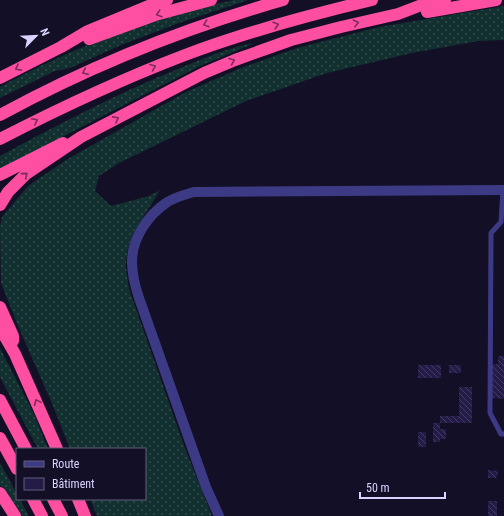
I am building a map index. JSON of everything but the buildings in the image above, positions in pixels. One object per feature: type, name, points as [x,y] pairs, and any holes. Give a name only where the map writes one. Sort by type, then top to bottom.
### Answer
[{"type":"highway","points":[[0,78],[61,47],[88,31],[167,0]]},
{"type":"highway","points":[[61,47],[90,39],[154,15],[210,0]]},
{"type":"highway","points":[[0,115],[75,76],[126,54],[232,15],[284,0]]},
{"type":"highway","points":[[0,139],[135,74],[186,54],[274,26],[372,0]]},
{"type":"highway","points":[[0,205],[8,192],[26,174],[81,137],[184,83],[235,60],[291,40],[398,14],[419,6],[445,0]]},
{"type":"highway","points":[[398,14],[419,13],[496,0]]},
{"type":"highway","points":[[0,175],[58,144],[81,137]]},
{"type":"highway","points":[[0,307],[13,336],[15,354]]},
{"type":"highway","points":[[0,328],[15,354],[58,448]]},
{"type":"highway","points":[[0,400],[25,448]]},
{"type":"highway","points":[[0,438],[16,467]]},
{"type":"highway","points":[[0,493],[15,516]]},
{"type":"highway","points":[[34,500],[42,516]]},
{"type":"highway","points":[[54,500],[62,516]]},
{"type":"highway","points":[[78,500],[84,516]]},
{"type":"street","points":[[219,516],[206,487],[138,298],[133,278],[132,261],[138,235],[145,224],[166,203],[180,196],[194,192],[504,190]]},
{"type":"lane","points":[[504,190],[501,222],[491,233],[490,413],[501,434],[504,434]]},
{"type":"green space","points":[[234,0],[248,0],[179,23],[121,45],[70,68],[55,71],[0,98],[0,87],[84,46],[143,24]]},
{"type":"green space","points":[[504,6],[504,40],[478,41],[412,53],[327,73],[246,101],[119,163],[99,176],[95,191],[111,206],[149,196],[160,190],[137,227],[129,246],[126,268],[129,289],[186,451],[212,516],[97,516],[90,500],[146,500],[146,448],[70,448],[1,283],[0,226],[2,217],[28,186],[66,160],[186,92],[241,68],[297,48],[379,27]]},
{"type":"green space","points":[[255,43],[200,66],[0,169],[0,156],[89,109],[199,60],[226,50]]},
{"type":"green space","points":[[0,348],[34,414],[48,448],[37,448],[0,377]]},
{"type":"green space","points":[[0,463],[16,492],[16,500],[21,500],[29,516],[20,516],[0,485]]}]
